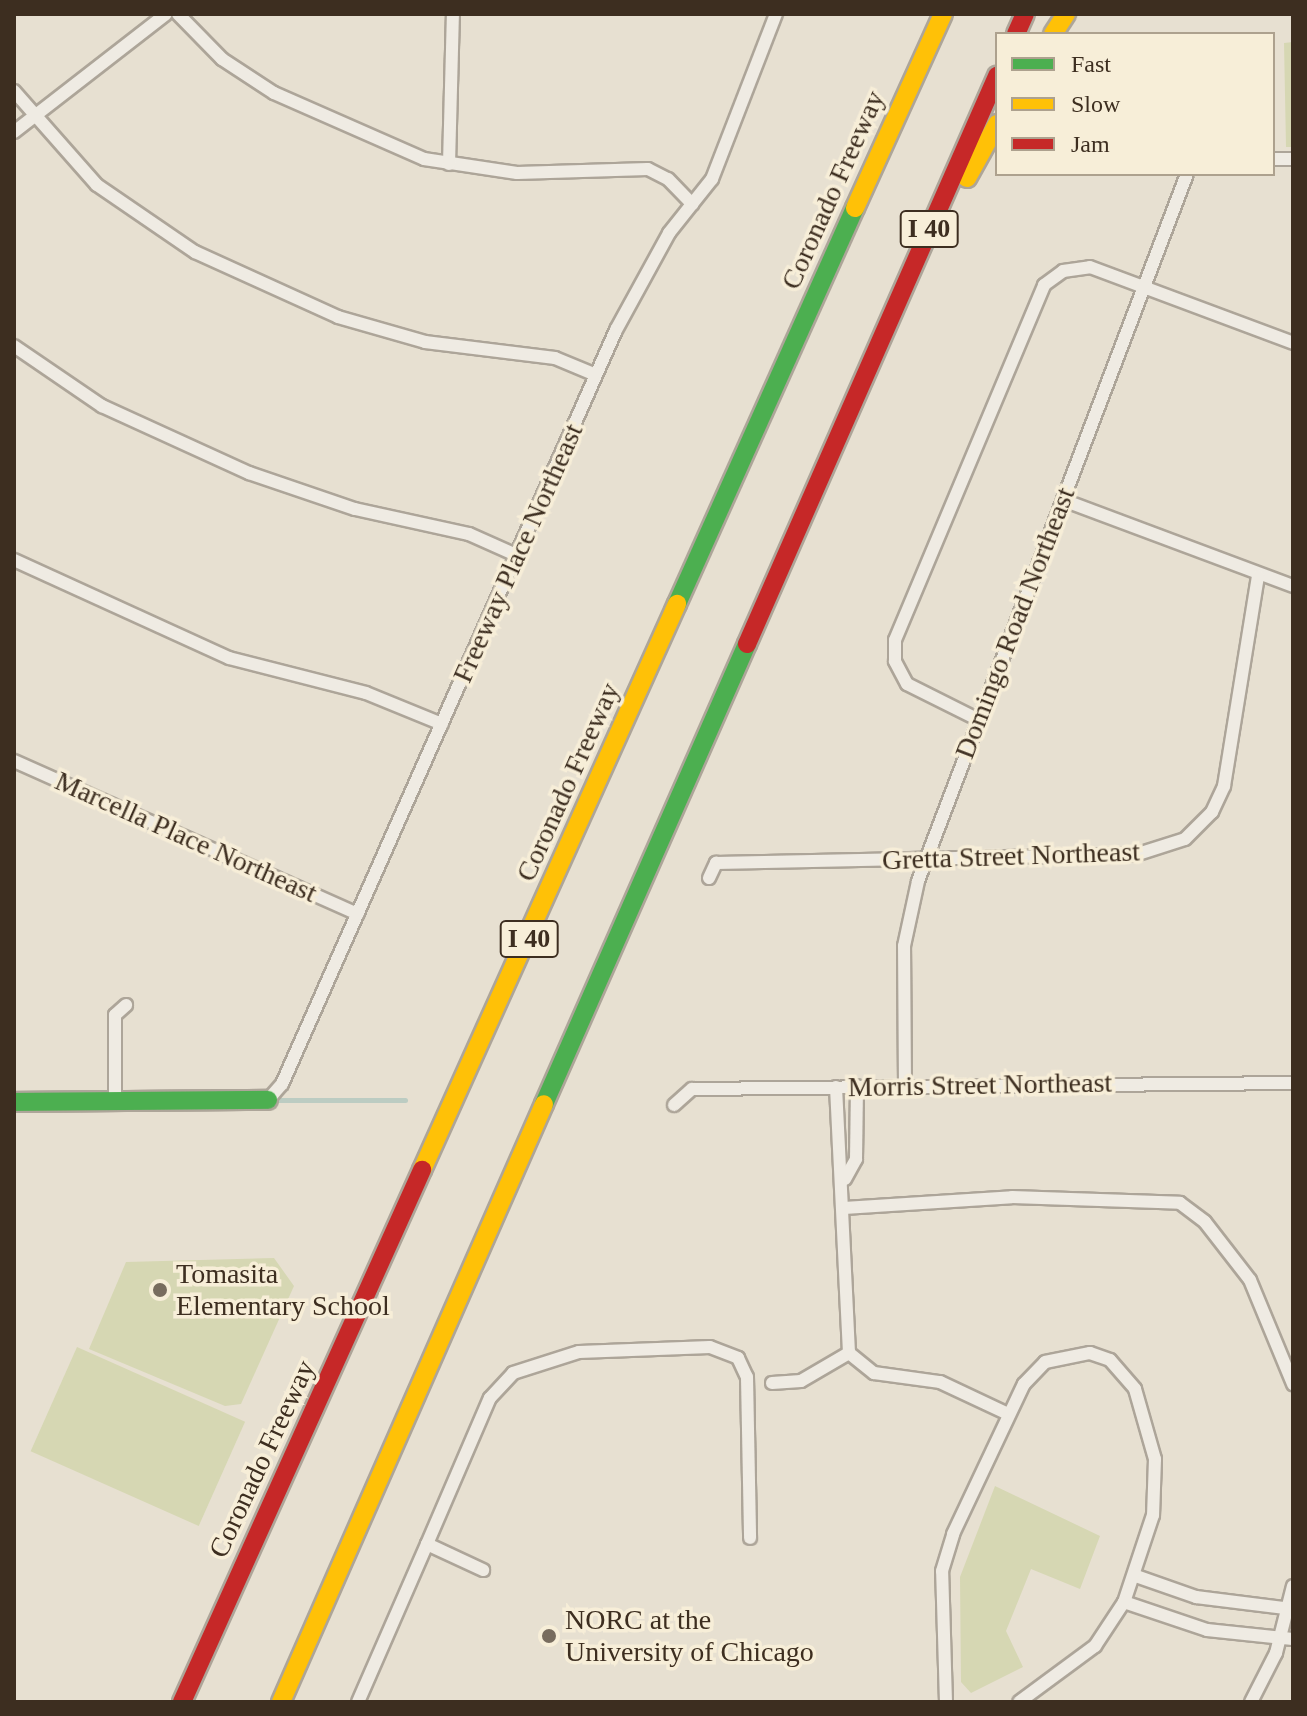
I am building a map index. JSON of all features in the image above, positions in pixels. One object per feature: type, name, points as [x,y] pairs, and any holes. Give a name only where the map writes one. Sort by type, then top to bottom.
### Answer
[{"type":"main road","points":[[871,173],[929,14]]},
{"type":"main road","name":"Coronado Freeway","points":[[182,1702],[943,14]]},
{"type":"main road","points":[[1054,32],[1066,14]]},
{"type":"main road","name":"I 40","points":[[281,1702],[995,80]]},
{"type":"main road","points":[[861,382],[995,128]]},
{"type":"main road","points":[[14,1102],[268,1100]]},
{"type":"street","points":[[14,132],[166,14]]},
{"type":"street","points":[[178,14],[222,59],[274,93],[379,142],[449,164],[517,173],[648,169],[692,204]]},
{"type":"street","points":[[449,164],[453,14]]},
{"type":"street","name":"Freeway Place Northeast","points":[[268,1100],[357,914],[596,375],[648,267],[712,179],[762,63],[769,16]]},
{"type":"street","points":[[14,91],[33,117],[143,222],[264,286],[425,342],[502,347],[596,375]]},
{"type":"street","name":"Domingo Road Northeast","points":[[905,1085],[904,946],[925,860],[1186,176]]},
{"type":"street","points":[[977,719],[907,684],[895,661],[898,631],[1044,285],[1080,267],[1143,286],[1293,343]]},
{"type":"street","points":[[14,346],[102,406],[249,473],[355,509],[469,534],[516,555]]},
{"type":"street","points":[[1063,500],[1258,576],[1293,586]]},
{"type":"street","points":[[15,562],[229,658],[366,693],[442,724]]},
{"type":"street","name":"Gretta Street Northeast","points":[[709,878],[716,863],[1138,854],[1196,830],[1224,786],[1258,576]]},
{"type":"street","name":"Marcella Place Northeast","points":[[14,761],[357,914]]},
{"type":"street","points":[[115,1101],[115,1015],[126,1005]]},
{"type":"street","name":"Morris Street Northeast","points":[[674,1105],[692,1089],[1293,1083]]},
{"type":"street","points":[[857,1086],[856,1159],[845,1179],[844,1208],[843,1331],[849,1353],[874,1373],[940,1382],[1008,1414]]},
{"type":"street","points":[[836,1087],[836,1160],[845,1179]]},
{"type":"street","points":[[844,1208],[1012,1197],[1180,1203],[1218,1236],[1250,1280],[1293,1384]]},
{"type":"street","points":[[358,1702],[490,1398],[507,1378],[562,1355],[698,1347],[727,1351],[747,1377],[750,1538]]},
{"type":"street","points":[[772,1383],[801,1381],[849,1353]]},
{"type":"street","points":[[946,1702],[943,1563],[1008,1414],[1036,1369],[1063,1355],[1090,1353],[1110,1360],[1135,1389],[1151,1438],[1155,1490],[1136,1576],[1124,1602],[1083,1658],[1019,1702]]},
{"type":"street","points":[[427,1544],[483,1570]]},
{"type":"street","points":[[1136,1576],[1196,1597],[1290,1609]]},
{"type":"street","points":[[1270,1702],[1254,1698],[1286,1639],[1293,1586]]},
{"type":"street","points":[[1124,1602],[1207,1630],[1286,1639]]},
{"type":"green space","points":[[1293,42],[1293,147],[1286,147],[1284,43]]},
{"type":"green space","points":[[274,1258],[294,1286],[241,1404],[225,1406],[89,1349],[126,1262]]},
{"type":"green space","points":[[77,1347],[245,1422],[199,1526],[31,1451]]},
{"type":"green space","points":[[995,1486],[1100,1536],[1080,1589],[1031,1569],[1006,1631],[1023,1667],[971,1693],[961,1682],[960,1577]]},
{"type":"waterway","points":[[271,1100],[405,1100]]},
{"type":"traffic: fast","points":[[677,604],[855,208]]},
{"type":"traffic: fast","points":[[544,1104],[747,644]]},
{"type":"traffic: fast","points":[[14,1102],[268,1100]]},
{"type":"traffic: slow","points":[[855,208],[943,14]]},
{"type":"traffic: slow","points":[[1054,32],[1066,14]]},
{"type":"traffic: slow","points":[[967,178],[995,128]]},
{"type":"traffic: slow","points":[[422,1170],[677,604]]},
{"type":"traffic: slow","points":[[281,1702],[544,1104]]},
{"type":"traffic: jam","points":[[1017,32],[1025,14]]},
{"type":"traffic: jam","points":[[747,644],[995,81]]},
{"type":"traffic: jam","points":[[182,1702],[422,1170]]},
{"type":"place","name":"Tomasita Elementary School","points":[[160,1290]]},
{"type":"place","name":"NORC at the University of Chicago","points":[[549,1636]]}]
